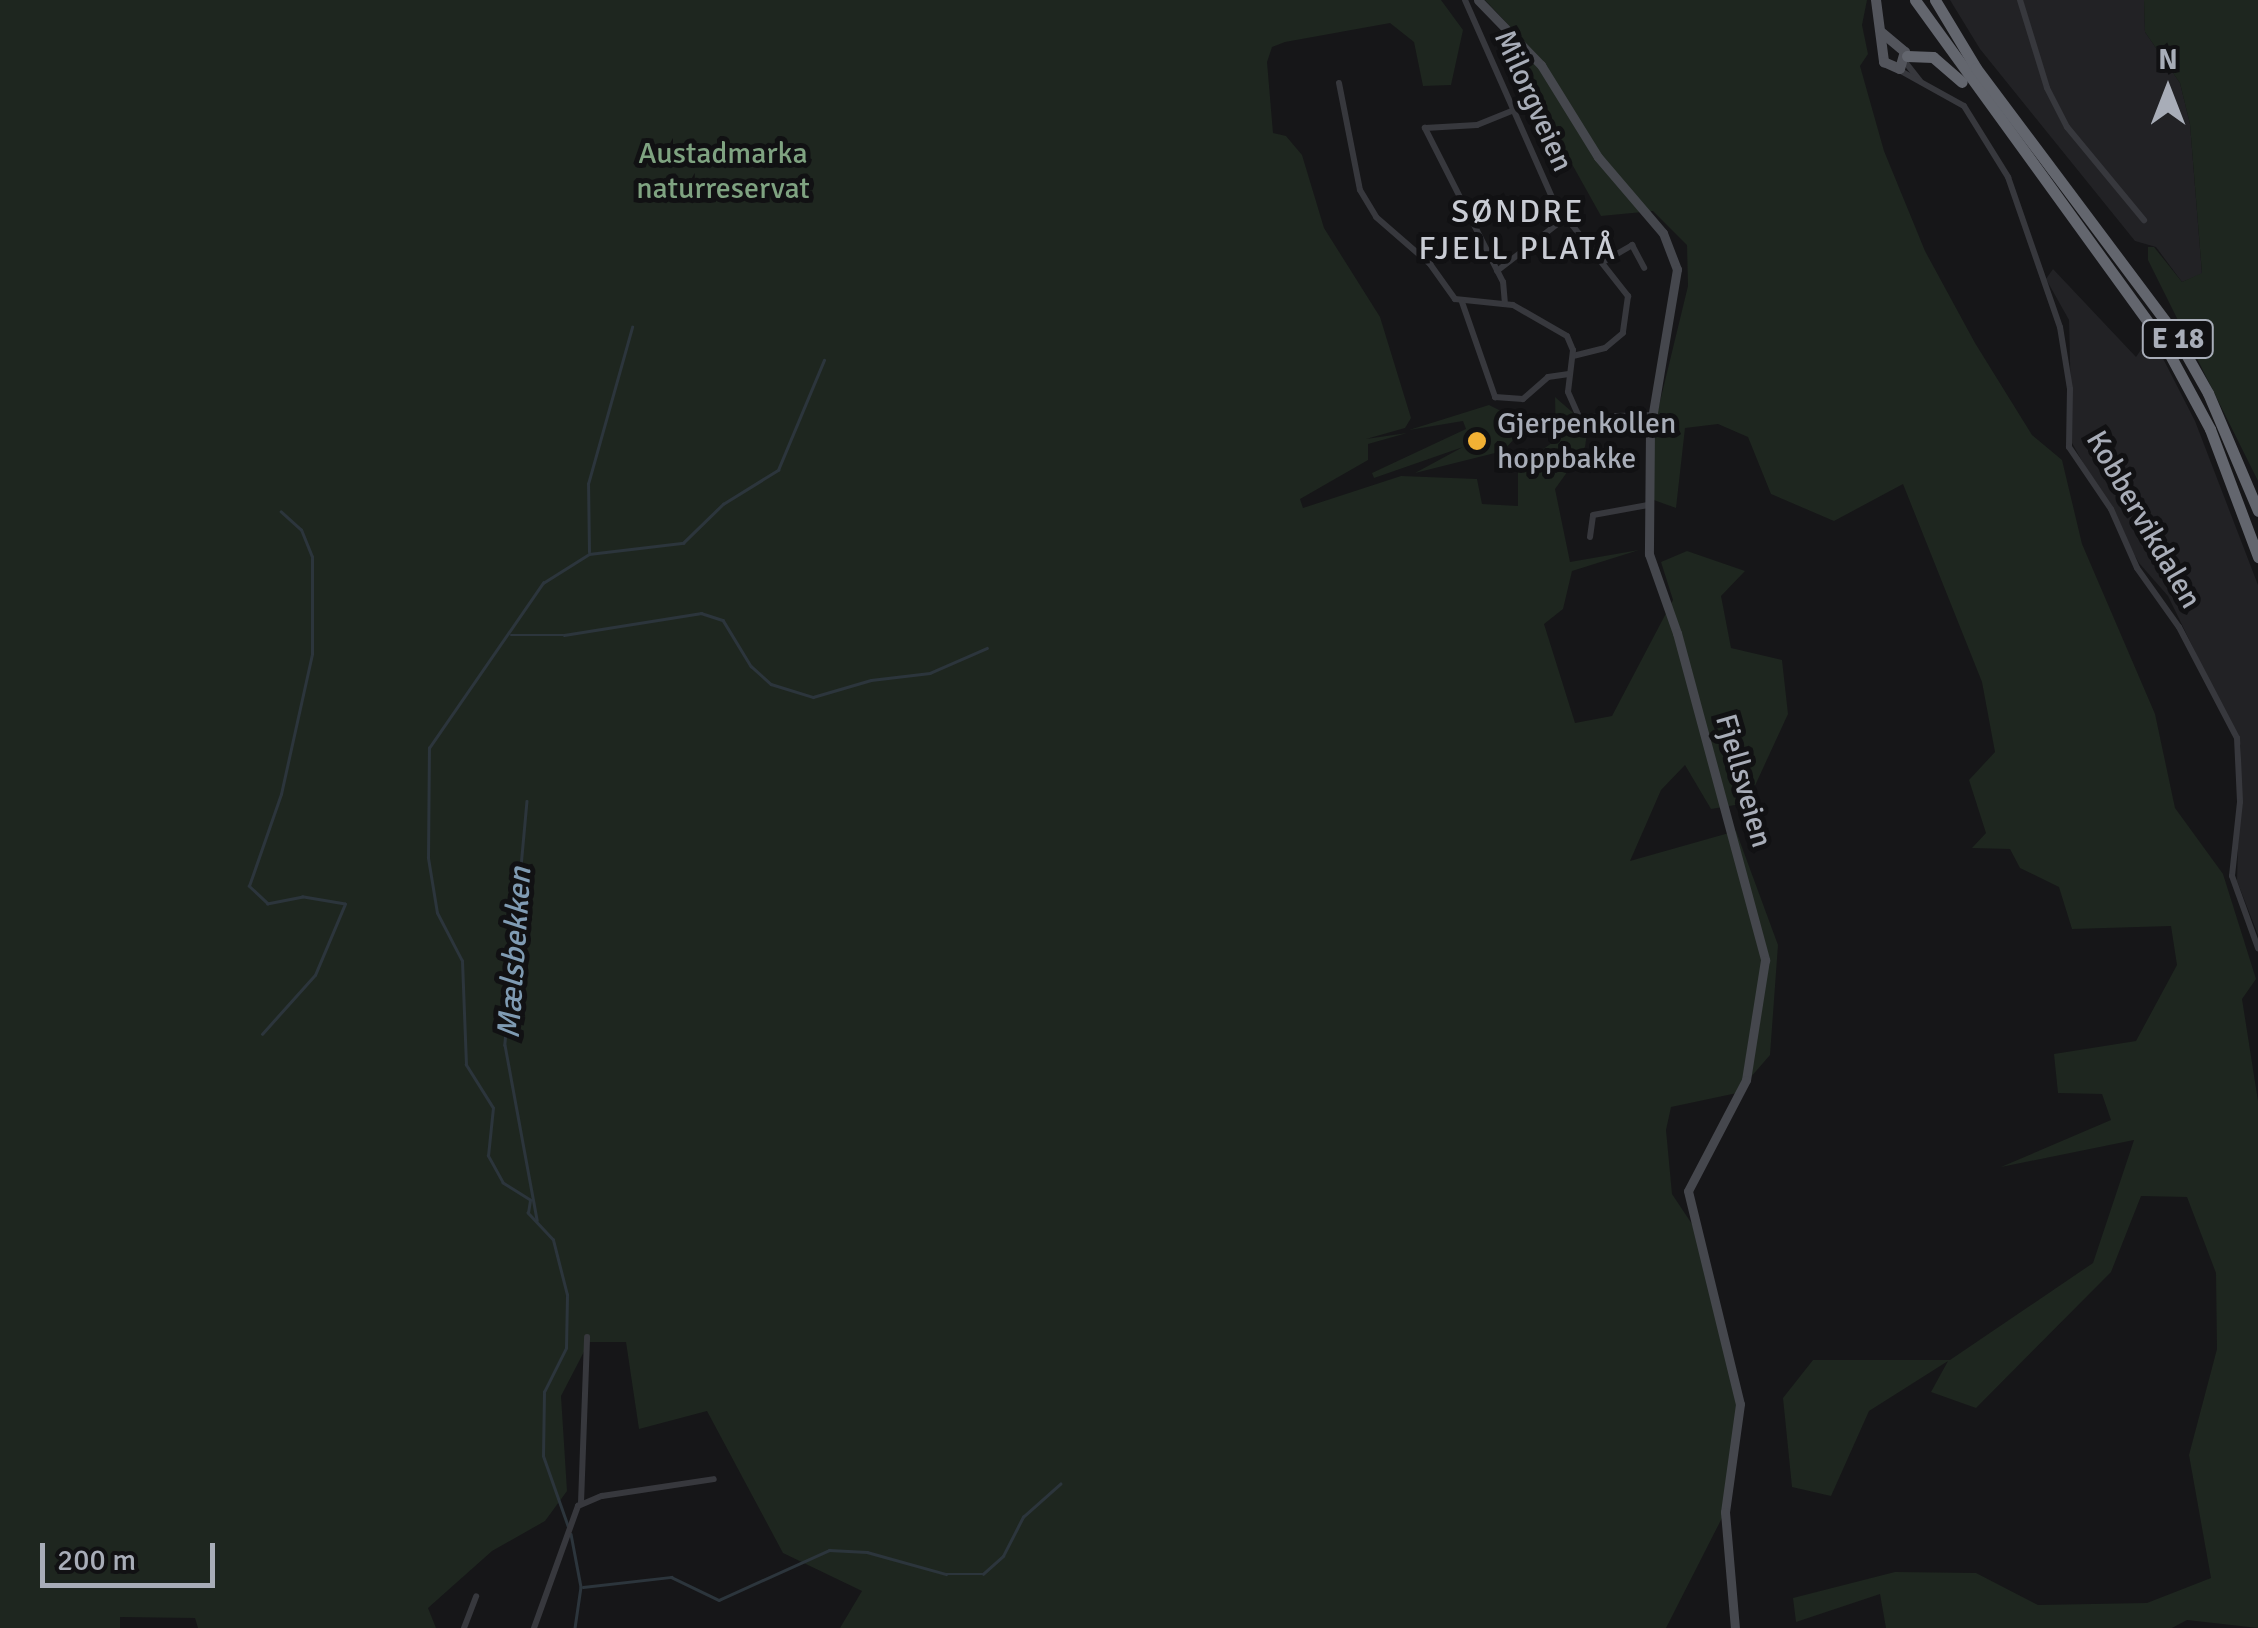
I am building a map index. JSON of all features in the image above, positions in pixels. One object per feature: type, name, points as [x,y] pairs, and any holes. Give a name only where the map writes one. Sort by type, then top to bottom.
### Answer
[{"type":"highway","name":"E 18","points":[[1915,0],[2012,141]]},
{"type":"highway","name":"E 18","points":[[1938,0],[1976,68],[2165,318],[2208,393],[2258,512]]},
{"type":"highway","name":"E 18","points":[[1904,63],[1927,55],[1945,64],[2115,269],[2163,342],[2216,442],[2258,557]]},
{"type":"main road","name":"Fjellsveien","points":[[1478,0],[1541,65],[1598,157],[1672,249],[1676,300],[1652,415],[1650,567],[1677,634],[1765,960],[1746,1080],[1694,1170],[1687,1196],[1738,1394],[1725,1524],[1736,1628]]},
{"type":"main road","points":[[1876,0],[1882,32],[1890,50],[1904,63]]},
{"type":"main road","points":[[1890,50],[1886,66],[1904,63]]},
{"type":"street","name":"Milorgveien","points":[[1465,0],[1512,111],[1565,218],[1628,296],[1626,327],[1610,346],[1573,356]]},
{"type":"street","points":[[2020,0],[2046,88],[2067,128],[2144,220]]},
{"type":"street","name":"Kobbervikdalen","points":[[1904,63],[1921,82],[1964,106],[2003,166],[2060,327],[2070,389],[2069,447],[2111,509],[2137,568],[2179,627],[2237,738],[2240,802],[2232,876],[2258,948]]},
{"type":"street","points":[[1339,84],[1367,206],[1462,302],[1495,397],[1528,398],[1548,378],[1569,374]]},
{"type":"street","points":[[1505,304],[1497,270],[1425,128],[1477,125],[1512,111]]},
{"type":"street","name":"Milorgveien","points":[[1497,270],[1565,218]]},
{"type":"street","points":[[1603,262],[1632,244],[1644,268]]},
{"type":"street","points":[[1462,302],[1505,304],[1562,333],[1573,356],[1569,374],[1572,409],[1584,419],[1652,415]]},
{"type":"street","points":[[1590,536],[1593,515],[1648,505]]},
{"type":"street","points":[[534,1628],[564,1532],[582,1503],[588,1338]]},
{"type":"street","points":[[582,1503],[714,1479]]},
{"type":"street","points":[[464,1628],[476,1596]]},
{"type":"shaded area","points":[[1950,0],[2144,0],[2145,32],[2180,83],[2190,124],[2202,274],[2182,282],[2156,247],[2135,241],[1980,49]]},
{"type":"shaded area","points":[[2053,269],[2136,357],[2151,335],[2195,421],[2258,585],[2258,935],[2237,881],[2241,746],[2168,596],[2139,563],[2072,443],[2069,320],[2046,279]]},
{"type":"green space","name":"Austadmarka naturreservat","points":[[0,0],[1441,0],[1463,30],[1451,85],[1423,86],[1414,42],[1390,23],[1285,42],[1272,47],[1267,62],[1273,133],[1286,136],[1302,155],[1324,228],[1380,317],[1411,418],[1405,428],[1366,439],[1407,433],[1368,444],[1368,460],[1300,499],[1303,508],[1401,476],[1477,479],[1482,504],[1518,506],[1518,467],[1556,440],[1555,397],[1588,426],[1585,447],[1555,489],[1570,562],[1639,550],[1572,571],[1563,609],[1544,624],[1575,723],[1612,716],[1673,600],[1661,562],[1687,551],[1745,571],[1721,596],[1731,648],[1782,660],[1788,714],[1747,803],[1711,809],[1685,765],[1661,790],[1630,861],[1736,831],[1778,945],[1770,1055],[1737,1093],[1671,1107],[1666,1130],[1672,1194],[1692,1224],[1721,1310],[1739,1399],[1725,1512],[1666,1628],[840,1628],[862,1591],[783,1553],[707,1411],[639,1429],[626,1342],[589,1342],[561,1396],[567,1491],[545,1521],[492,1551],[428,1608],[436,1628],[198,1628],[195,1618],[120,1617],[120,1628],[0,1628]]},
{"type":"green space","points":[[1485,0],[1867,0],[1862,25],[1868,54],[1860,66],[1884,151],[1925,251],[1975,343],[2032,435],[2062,460],[2082,544],[2155,714],[2175,808],[2223,874],[2256,979],[2242,999],[2258,1101],[2258,1628],[2187,1620],[2172,1628],[1886,1628],[1880,1594],[1796,1622],[1793,1598],[1895,1572],[1976,1573],[2038,1605],[2147,1603],[2211,1578],[2189,1455],[2217,1349],[2216,1273],[2187,1197],[2141,1196],[2111,1272],[1976,1408],[1931,1392],[1948,1361],[1869,1411],[1831,1496],[1792,1487],[1783,1398],[1813,1360],[1950,1360],[2093,1263],[2134,1140],[2001,1167],[2111,1120],[2102,1094],[2058,1093],[2054,1054],[2136,1041],[2177,965],[2171,926],[2072,929],[2059,887],[2020,868],[2010,849],[1972,848],[1986,833],[1969,780],[1995,752],[1982,682],[1903,484],[1834,521],[1771,494],[1748,437],[1718,424],[1685,428],[1676,508],[1651,499],[1656,418],[1688,286],[1687,245],[1653,211],[1601,216],[1511,55],[1520,37]]},
{"type":"green space","points":[[2144,0],[2258,0],[2258,481],[2148,260],[2148,247],[2154,247],[2182,282],[2202,273],[2190,124],[2180,83],[2145,32]]},
{"type":"green space","name":"Gjerpenkollen hoppbakke","points":[[1489,405],[1517,419],[1515,438],[1503,451],[1415,473],[1463,447],[1374,478],[1372,473],[1466,429],[1463,421],[1409,430]]},
{"type":"waterway","points":[[589,552],[588,484],[632,327]]},
{"type":"waterway","points":[[568,1527],[543,1456],[544,1392],[566,1348],[567,1295],[553,1240],[528,1213],[530,1200],[503,1183],[488,1156],[493,1108],[466,1065],[462,961],[437,913],[428,858],[429,748],[543,583],[589,554],[683,543],[723,504],[778,470],[824,360]]},
{"type":"waterway","points":[[262,1034],[315,975],[345,904],[303,897],[268,904],[249,886],[281,794],[312,654],[312,557],[301,530],[281,512]]},
{"type":"waterway","points":[[511,635],[564,635],[701,613],[723,620],[751,666],[771,684],[813,697],[871,680],[930,673],[987,648]]},
{"type":"waterway","name":"Mælsbekken","points":[[527,801],[505,1045],[537,1220]]},
{"type":"waterway","points":[[583,1587],[671,1577],[719,1600],[829,1550],[867,1552],[946,1574],[983,1574],[1003,1556],[1023,1517],[1060,1484]]},
{"type":"waterway","points":[[571,1534],[581,1587],[575,1628]]},
{"type":"place","name":"Gjerpenkollen hoppbakke","points":[[1477,441]]},
{"type":"district","name":"SØNDRE FJELL PLATÅ","points":[[1518,232]]}]
